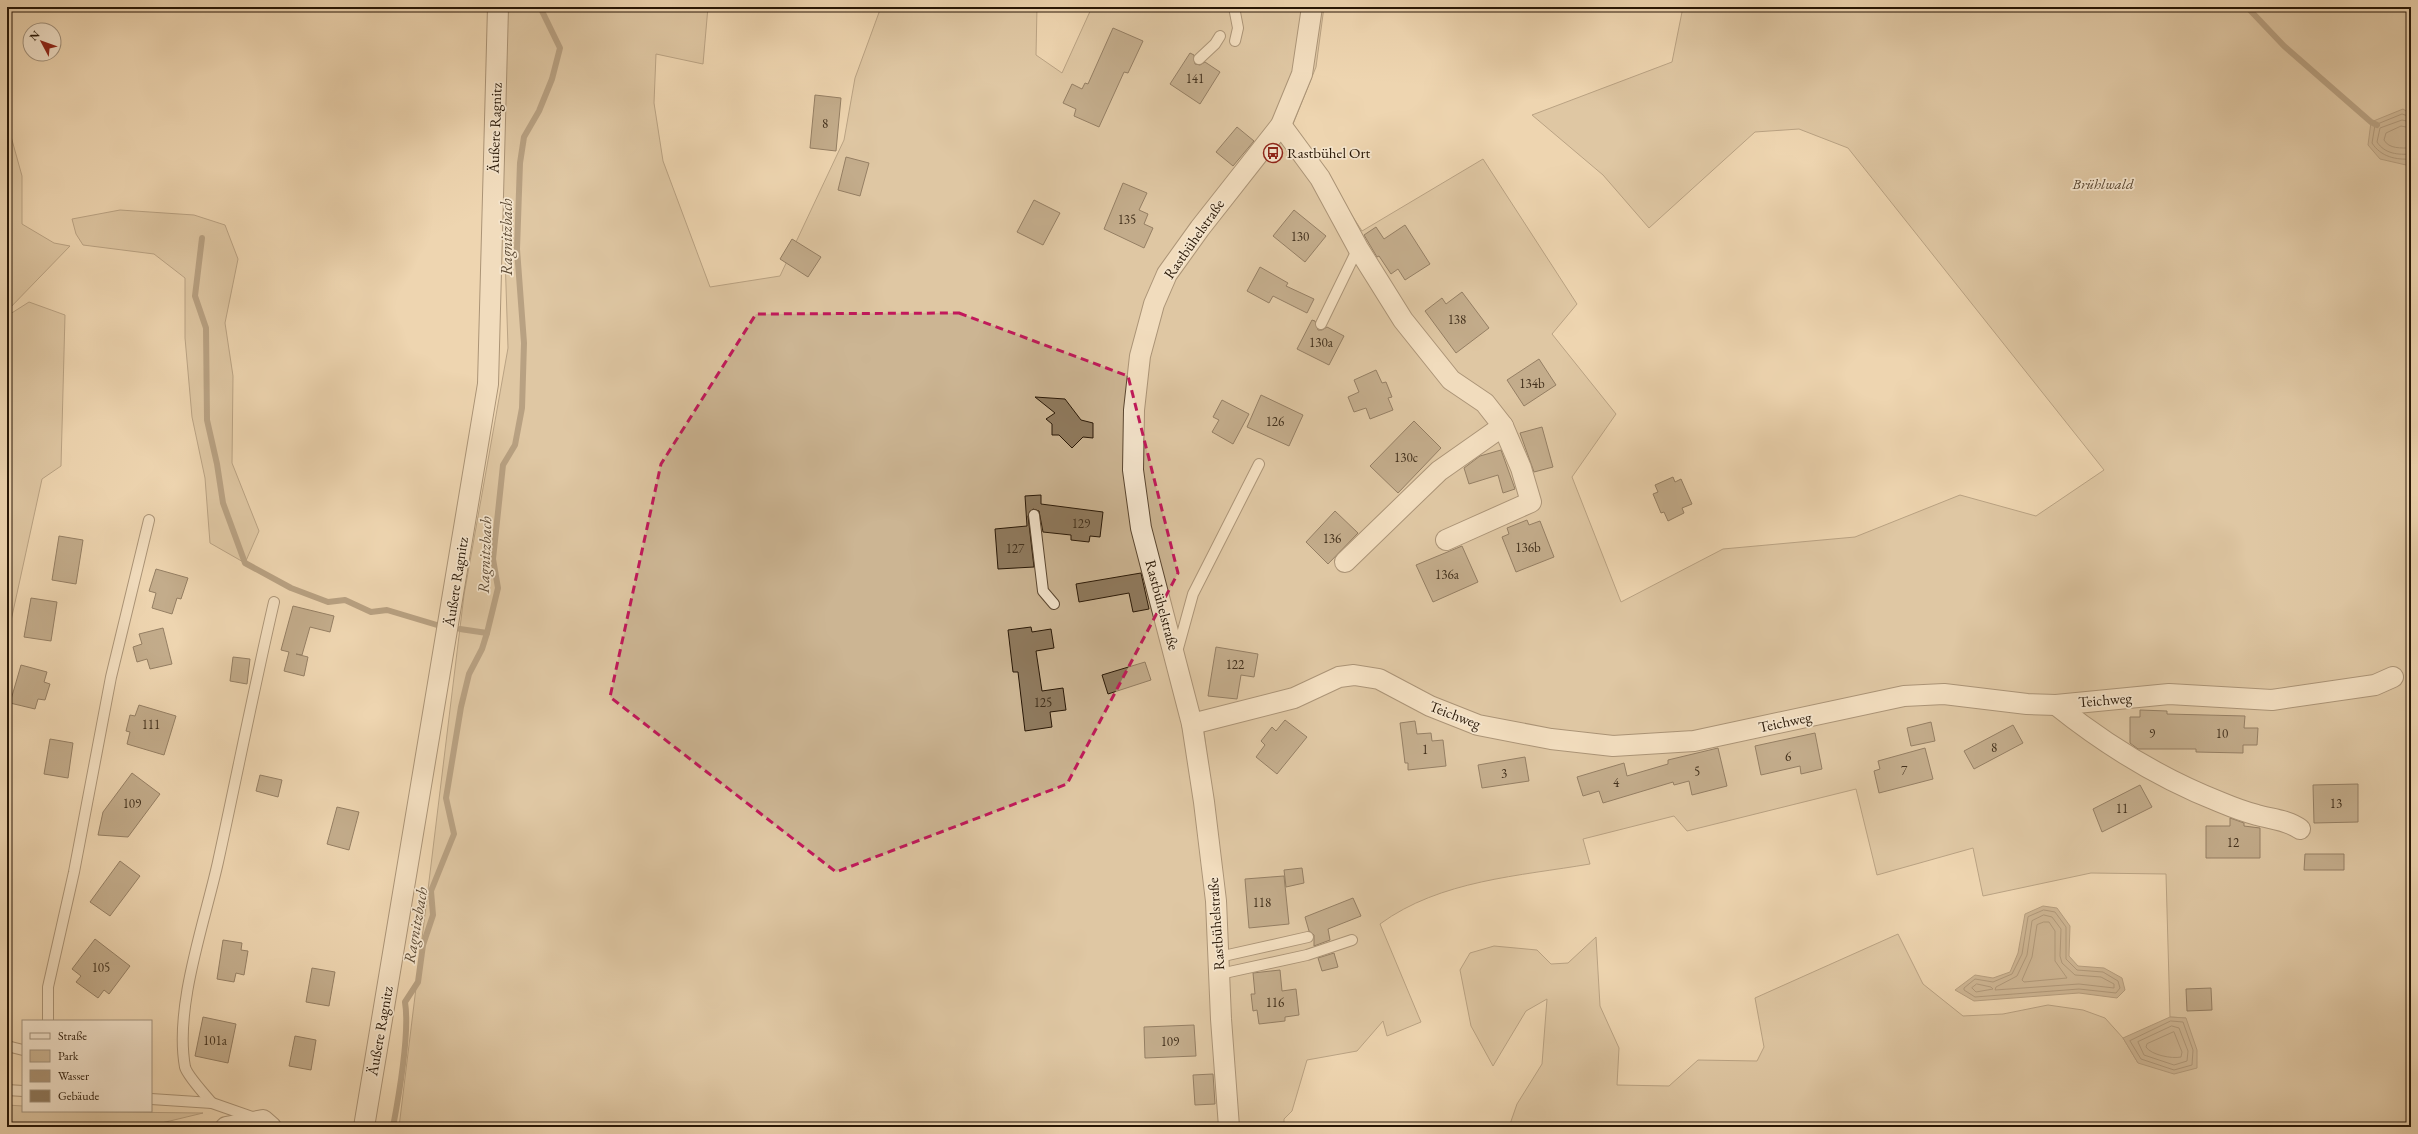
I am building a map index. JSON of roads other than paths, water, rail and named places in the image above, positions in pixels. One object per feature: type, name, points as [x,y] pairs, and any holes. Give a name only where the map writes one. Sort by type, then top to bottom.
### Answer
[{"type":"street","name":"Äußere Ragnitz","points":[[364,1127],[488,384],[498,7]]},
{"type":"street","name":"Rastbühelstraße","points":[[1229,1127],[1216,902],[1192,724],[1176,656],[1141,528],[1133,470],[1134,410],[1140,356],[1154,304],[1167,274],[1200,228],[1282,126],[1302,74],[1312,7]]},
{"type":"street","points":[[1282,126],[1320,178],[1358,248],[1403,320],[1451,380],[1485,403],[1503,426],[1521,468],[1531,502],[1446,540]]},
{"type":"street","points":[[1345,562],[1439,471],[1503,426]]},
{"type":"street","name":"Teichweg","points":[[1192,724],[1294,698],[1339,677],[1354,675],[1379,679],[1430,706],[1478,725],[1551,739],[1613,746],[1694,741],[1904,696],[1944,694],[2027,704],[2056,705],[2169,694],[2272,700],[2375,685],[2393,677]]},
{"type":"street","points":[[2056,705],[2091,732],[2142,766],[2219,802],[2256,815],[2294,824],[2300,829]]},
{"type":"street","points":[[226,1127],[267,1124]]},
{"type":"lane","points":[[1234,7],[1238,28],[1235,40]]},
{"type":"lane","points":[[1200,59],[1220,36]]},
{"type":"lane","points":[[1321,324],[1358,248]]},
{"type":"lane","points":[[1176,656],[1193,594],[1259,464]]},
{"type":"lane","points":[[1034,515],[1043,591],[1054,604]]},
{"type":"lane","points":[[48,1020],[48,987],[74,872],[111,677],[149,520]]},
{"type":"lane","points":[[212,1103],[185,1068],[184,1022],[199,938],[218,863],[244,732],[274,602]]},
{"type":"lane","points":[[1219,965],[1308,936]]},
{"type":"lane","points":[[1219,965],[1307,955],[1352,940]]},
{"type":"lane","points":[[7,1046],[22,1050]]},
{"type":"lane","points":[[7,1090],[22,1091]]},
{"type":"lane","points":[[152,1100],[212,1103],[267,1124]]},
{"type":"water","points":[[2403,109],[2411,114],[2411,162],[2406,165],[2380,159],[2368,145],[2371,122]]},
{"type":"water","points":[[2043,906],[2057,908],[2070,926],[2069,956],[2078,966],[2104,968],[2122,978],[2125,990],[2117,998],[2079,993],[1974,1001],[1955,990],[1975,975],[1993,978],[2010,972],[2018,953],[2025,914]]},
{"type":"water","points":[[2170,1017],[2186,1018],[2197,1050],[2197,1068],[2174,1074],[2138,1063],[2123,1038]]},
{"type":"waterway","name":"Ragnitzbach","points":[[393,1127],[401,1082],[405,1047],[405,1002],[418,982],[423,945],[433,915],[431,891],[454,834],[446,798],[461,707],[469,674],[482,649],[498,588],[493,559],[503,465],[515,445],[522,408],[524,343],[517,249],[520,163],[524,137],[539,111],[552,79],[560,48],[540,7]]},
{"type":"waterway","points":[[2247,7],[2284,46],[2371,122],[2377,125]]},
{"type":"waterway","points":[[202,238],[195,296],[206,328],[207,420],[217,464],[223,503],[245,563],[291,588],[328,602],[345,600],[371,612],[387,610],[437,625]]},
{"type":"waterway","points":[[460,629],[487,633]]},
{"type":"place","name":"Rastbühel Ort","points":[[1273,153]]},
{"type":"park label","name":"Brühlwald","points":[[2103,184]]}]
